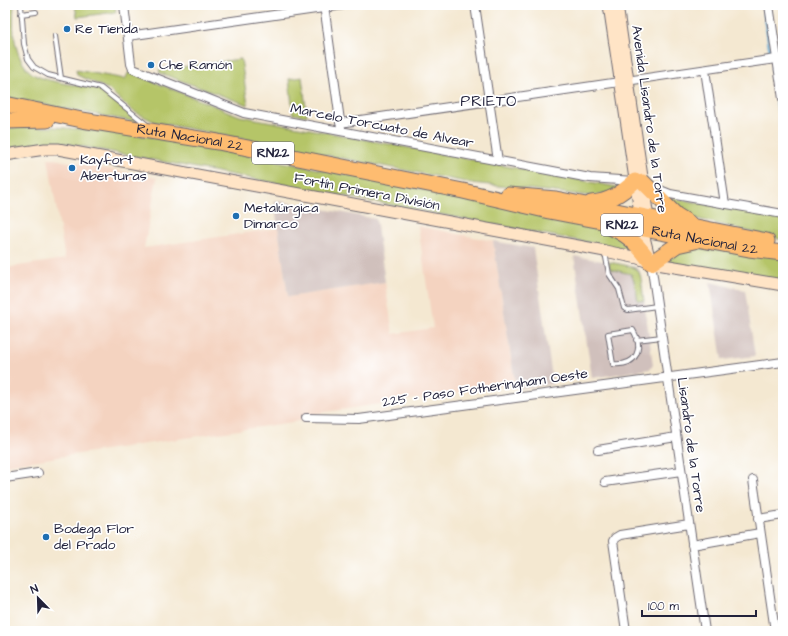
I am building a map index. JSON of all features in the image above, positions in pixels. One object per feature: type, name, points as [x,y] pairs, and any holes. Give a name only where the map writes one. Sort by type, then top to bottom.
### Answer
[{"type":"highway","name":"Ruta Nacional 22","points":[[5,104],[82,120],[163,132],[463,191],[540,210],[590,219],[645,223]]},
{"type":"highway","name":"Ruta Nacional 22","points":[[5,121],[82,120]]},
{"type":"highway","points":[[580,204],[610,199],[639,182],[676,215],[702,234]]},
{"type":"highway","name":"Ruta Nacional 22","points":[[463,191],[541,197],[580,204],[645,223],[702,234],[783,253]]},
{"type":"highway","points":[[590,219],[630,237],[651,263],[677,245],[702,234]]},
{"type":"highway","name":"Ruta Nacional 22","points":[[702,234],[783,245]]},
{"type":"street","points":[[124,5],[128,36],[324,6],[344,5]]},
{"type":"street","points":[[475,5],[498,161]]},
{"type":"street","name":"Avenida Lisandro de la Torre","points":[[609,5],[624,81],[651,263]]},
{"type":"street","name":"Avenida Lisandro de la Torre","points":[[617,5],[624,81]]},
{"type":"street","points":[[769,5],[780,59],[783,99]]},
{"type":"street","points":[[324,6],[341,127],[370,119],[780,59]]},
{"type":"street","name":"Marcelo Torcuato de Alvear","points":[[128,36],[132,68],[239,111],[341,127],[368,136],[595,179],[639,182]]},
{"type":"street","points":[[705,70],[725,204]]},
{"type":"street","points":[[368,136],[364,132],[363,128],[366,122],[370,119]]},
{"type":"street","name":"Fortín Primera División","points":[[5,156],[45,149],[58,149],[605,251],[638,258],[651,263],[783,285]]},
{"type":"street","points":[[639,182],[670,194],[783,214]]},
{"type":"street","name":"Lisandro de la Torre","points":[[651,263],[705,631]]},
{"type":"street","name":"225 - Paso Fotheringham Oeste","points":[[306,418],[359,419],[668,376],[783,362]]},
{"type":"street","points":[[598,450],[676,437]]},
{"type":"street","points":[[605,482],[682,471]]},
{"type":"street","points":[[5,478],[38,473]]},
{"type":"street","points":[[753,480],[775,631],[783,629]]},
{"type":"street","points":[[758,519],[783,515]]},
{"type":"street","points":[[626,631],[613,541],[620,535],[689,524]]},
{"type":"street","points":[[692,545],[760,533]]},
{"type":"lane","points":[[21,5],[24,44],[31,63],[43,73],[101,88],[139,120],[163,132]]},
{"type":"lane","points":[[21,14],[36,12]]},
{"type":"lane","points":[[55,36],[61,78]]},
{"type":"lane","points":[[605,251],[609,274],[619,289],[624,308],[628,310],[657,306]]},
{"type":"lane","points":[[633,330],[636,340],[638,352],[637,356],[628,362],[613,364],[609,333],[633,330]]},
{"type":"lane","points":[[636,340],[662,337]]},
{"type":"shaded area","points":[[48,158],[157,178],[144,248],[278,228],[288,297],[385,282],[393,334],[433,328],[418,226],[493,241],[515,384],[306,415],[306,420],[5,465],[5,268],[65,259]]},
{"type":"shaded area","points":[[274,200],[376,219],[385,282],[288,297]]},
{"type":"shaded area","points":[[493,241],[533,248],[553,384],[516,389]]},
{"type":"shaded area","points":[[574,256],[636,267],[640,271],[653,365],[650,369],[592,378]]},
{"type":"shaded area","points":[[710,282],[745,290],[755,356],[722,360]]},
{"type":"green space","points":[[5,5],[14,5],[13,23],[15,42],[21,60],[26,68],[39,77],[98,89],[105,92],[135,119],[136,122],[5,97]]},
{"type":"green space","points":[[75,5],[115,5],[116,12],[77,17]]},
{"type":"green space","points":[[241,59],[248,105],[160,73],[159,70]]},
{"type":"green space","points":[[76,70],[125,79],[129,72],[240,116],[617,187],[615,191],[592,196],[471,183],[155,122],[133,111],[108,89],[77,75]]},
{"type":"green space","points":[[302,77],[307,116],[293,114],[289,79]]},
{"type":"green space","points":[[54,127],[152,137],[484,201],[612,232],[639,252],[54,141],[5,149],[5,128]]},
{"type":"green space","points":[[665,197],[783,217],[783,240],[686,216]]},
{"type":"green space","points":[[703,247],[783,257],[783,282],[666,262],[683,251]]},
{"type":"green space","points":[[609,262],[629,266],[638,271],[644,301],[638,301],[631,274],[610,269]]},
{"type":"waterway","points":[[763,5],[770,52]]},
{"type":"waterway","points":[[772,67],[778,112]]},
{"type":"waterway","points":[[780,125],[783,144]]},
{"type":"place","name":"Re Tienda","points":[[67,29]]},
{"type":"place","name":"Che Ramón","points":[[151,65]]},
{"type":"place","name":"Kayfort Aberturas","points":[[72,168]]},
{"type":"place","name":"Metalúrgica Dimarco","points":[[236,216]]},
{"type":"place","name":"Bodega Flor del Prado","points":[[46,537]]},
{"type":"district","name":"PRIETO","points":[[489,101]]}]
